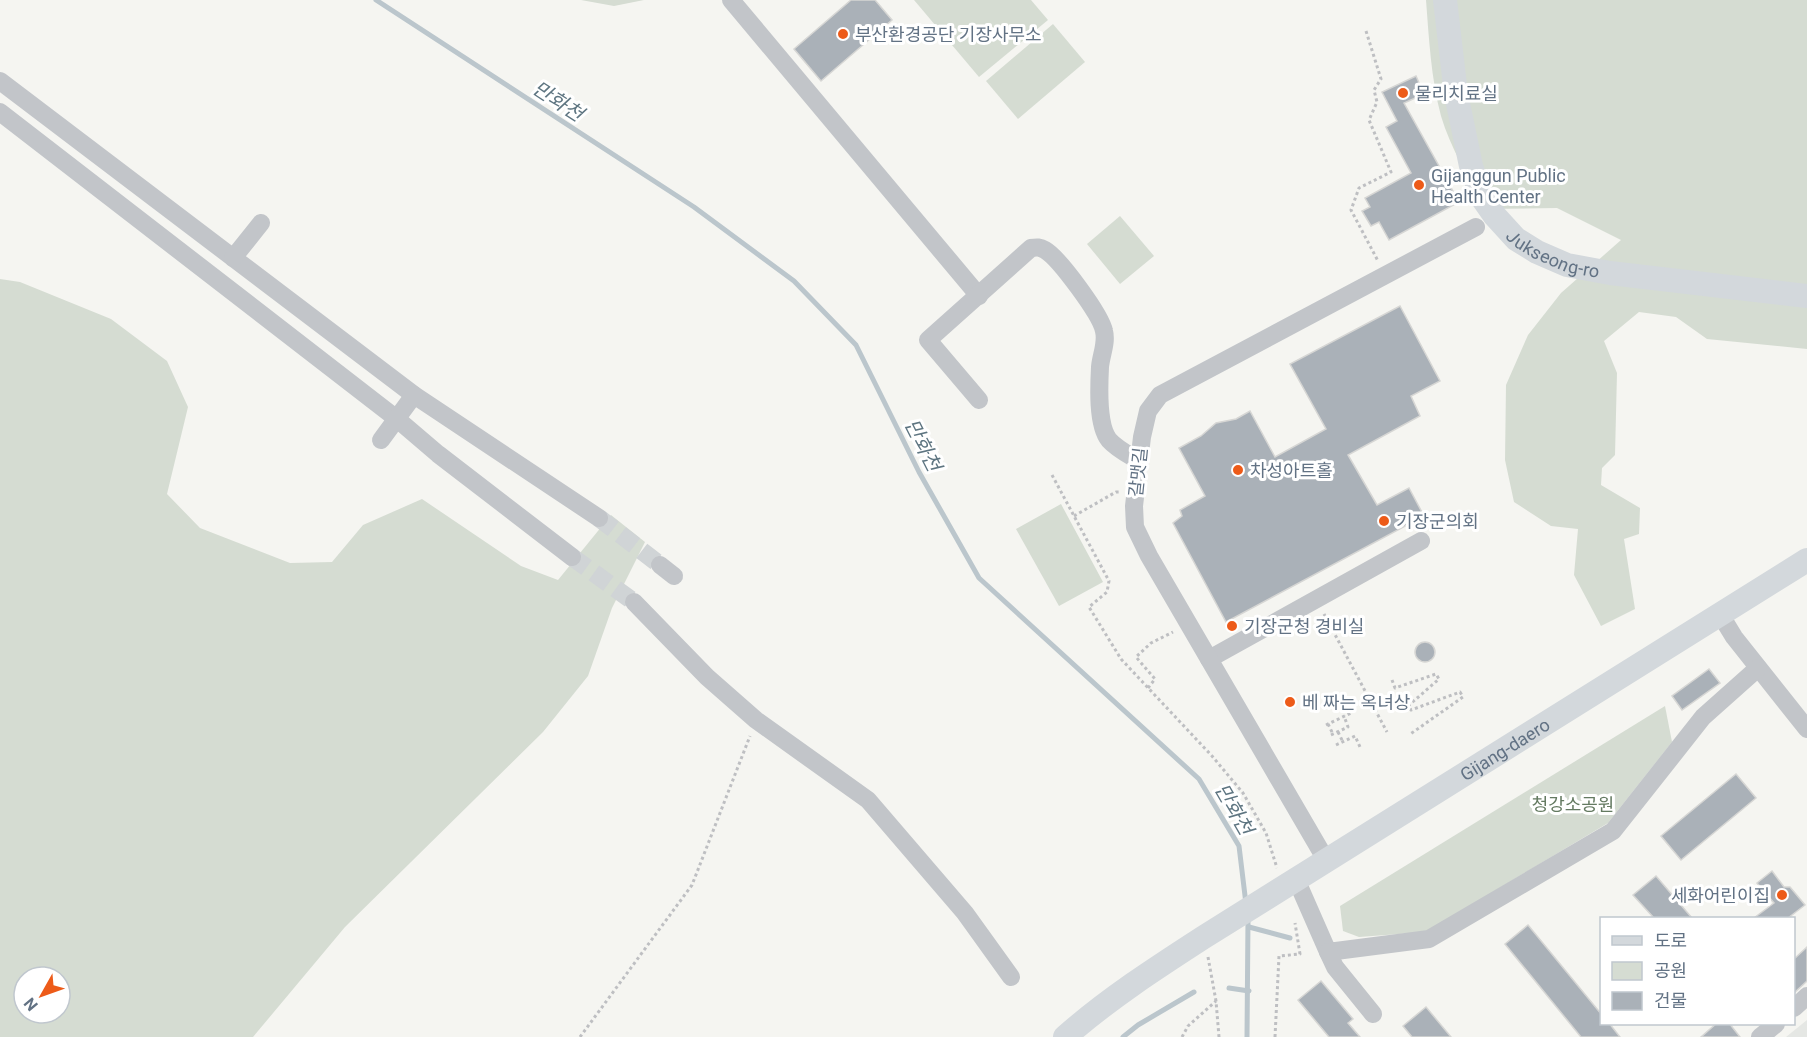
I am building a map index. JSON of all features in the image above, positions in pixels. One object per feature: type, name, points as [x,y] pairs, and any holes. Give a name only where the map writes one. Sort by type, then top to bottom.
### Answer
[{"type":"main road","name":"Jukseong-ro","points":[[1445,0],[1455,94],[1471,166],[1481,196],[1516,239],[1537,252],[1567,265],[1610,273],[1807,296]]},
{"type":"main road","name":"Gijang-daero","points":[[1213,932],[1288,879],[1326,860],[1807,560]]},
{"type":"main road","points":[[1065,1037],[1091,1014],[1144,976],[1213,932]]},
{"type":"street","points":[[731,0],[979,296]]},
{"type":"street","points":[[0,81],[414,395],[599,518]]},
{"type":"street","points":[[0,112],[572,557]]},
{"type":"street","points":[[233,258],[261,223]]},
{"type":"street","name":"갈맷길","points":[[1326,860],[1188,624],[1135,527],[1139,461],[1148,411],[1161,395],[1476,227]]},
{"type":"street","points":[[979,400],[928,340],[1032,248],[1038,247],[1048,252],[1092,305],[1102,324],[1105,336],[1100,366],[1102,421],[1110,440],[1139,461]]},
{"type":"street","points":[[381,440],[414,395]]},
{"type":"street","points":[[1209,659],[1421,541]]},
{"type":"street","points":[[634,602],[707,677],[756,720],[868,800],[965,914],[1011,977]]},
{"type":"street","points":[[1720,614],[1734,637],[1807,729]]},
{"type":"street","points":[[1328,952],[1429,939],[1613,831],[1703,717],[1758,668]]},
{"type":"street","points":[[1288,879],[1335,967],[1373,1014]]},
{"type":"street","points":[[1795,1007],[1807,996]]},
{"type":"street","points":[[1760,1037],[1774,1025]]},
{"type":"path","points":[[1366,31],[1382,79],[1374,90],[1377,102],[1369,120],[1391,172],[1359,188],[1351,210],[1385,276]]},
{"type":"path","points":[[1052,475],[1109,581],[1107,592],[1089,607],[1121,659],[1212,756],[1243,793],[1266,833],[1288,879]]},
{"type":"path","points":[[1074,516],[1116,492],[1136,493]]},
{"type":"path","points":[[1316,599],[1387,732]]},
{"type":"path","points":[[1148,688],[1155,679],[1136,657],[1151,643],[1188,624]]},
{"type":"path","points":[[1392,680],[1395,688],[1436,674],[1439,678],[1408,706],[1411,710],[1460,692],[1463,697],[1409,735]]},
{"type":"path","points":[[1344,716],[1348,727],[1332,735],[1327,724],[1344,716],[1353,712]]},
{"type":"path","points":[[580,1037],[692,885],[756,720]]},
{"type":"path","points":[[1338,732],[1342,742]]},
{"type":"path","points":[[1336,745],[1355,736],[1360,747]]},
{"type":"path","points":[[1275,1037],[1279,956],[1300,954],[1293,915]]},
{"type":"path","points":[[1213,932],[1219,1037]]},
{"type":"path","points":[[1182,1037],[1188,1026],[1216,1001]]},
{"type":"shaded area","points":[[1807,1020],[1807,1037],[1786,1037]]},
{"type":"green space","points":[[581,0],[644,0],[614,6]]},
{"type":"green space","points":[[914,0],[1031,0],[1048,20],[979,77]]},
{"type":"green space","points":[[1426,0],[1807,0],[1807,349],[1707,339],[1676,317],[1639,312],[1604,341],[1617,373],[1615,455],[1602,468],[1601,485],[1640,508],[1639,534],[1624,539],[1635,609],[1601,626],[1574,575],[1578,529],[1551,526],[1514,502],[1505,460],[1506,385],[1528,335],[1561,293],[1621,240],[1557,208],[1485,209],[1455,151],[1441,116],[1429,44]]},
{"type":"green space","points":[[1053,24],[1085,62],[1018,119],[986,81]]},
{"type":"green space","points":[[1120,216],[1154,256],[1120,284],[1087,244]]},
{"type":"green space","points":[[0,279],[20,282],[111,319],[167,361],[188,407],[167,494],[200,528],[290,563],[332,562],[363,525],[422,499],[521,566],[558,580],[611,515],[645,542],[612,608],[588,676],[543,732],[345,927],[253,1037],[0,1037]]},
{"type":"green space","points":[[1061,504],[1103,582],[1059,606],[1016,529]]},
{"type":"green space","name":"청강소공원","points":[[1665,706],[1672,742],[1608,823],[1426,932],[1359,937],[1343,931],[1340,906]]},
{"type":"building","name":"부산환경공단 기장사무소","points":[[851,0],[875,0],[892,20],[821,81],[794,49]]},
{"type":"building","name":"Gijanggun Public Health Center","points":[[1416,76],[1424,94],[1404,103],[1459,202],[1389,240],[1379,222],[1371,226],[1362,211],[1370,207],[1365,198],[1411,173],[1386,127],[1397,121],[1382,92]]},
{"type":"building","points":[[1400,306],[1440,381],[1411,396],[1420,416],[1348,455],[1377,505],[1409,488],[1424,516],[1226,622],[1173,523],[1182,516],[1180,510],[1205,496],[1179,448],[1201,436],[1216,423],[1236,419],[1250,411],[1275,457],[1326,429],[1290,364]]},
{"type":"building","points":[[1425,642],[1432,645],[1435,652],[1432,659],[1425,662],[1418,659],[1415,652],[1418,645]]},
{"type":"building","points":[[1709,669],[1720,683],[1682,710],[1672,696]]},
{"type":"building","points":[[1736,774],[1756,798],[1681,860],[1661,836]]},
{"type":"building","name":"세화어린이집","points":[[1772,871],[1784,887],[1790,887],[1805,905],[1789,917],[1755,917],[1774,903],[1757,883]]},
{"type":"building","points":[[1656,876],[1691,917],[1653,917],[1633,895]]},
{"type":"building","points":[[1528,925],[1600,1013],[1600,1025],[1611,1025],[1620,1037],[1581,1037],[1505,944]]},
{"type":"building","points":[[1807,947],[1807,981],[1795,992],[1795,958]]},
{"type":"building","points":[[1321,981],[1353,1019],[1348,1023],[1360,1037],[1329,1037],[1298,1000]]},
{"type":"building","points":[[1426,1007],[1451,1037],[1412,1037],[1403,1026]]},
{"type":"building","points":[[1715,1025],[1731,1025],[1740,1037],[1701,1037]]},
{"type":"waterway","name":"만화천","points":[[376,0],[694,207],[794,281],[856,345],[919,472],[979,578],[1199,779],[1239,846],[1246,904]]},
{"type":"waterway","name":"만화천","points":[[1247,1037],[1248,919]]},
{"type":"waterway","points":[[1249,927],[1290,938]]},
{"type":"waterway","points":[[1229,988],[1249,991]]},
{"type":"waterway","points":[[1123,1037],[1138,1025],[1194,992]]},
{"type":"tunnel","points":[[599,518],[660,565]]},
{"type":"tunnel","points":[[572,557],[634,602]]},
{"type":"place","name":"부산환경공단 기장사무소","points":[[843,34]]},
{"type":"place","name":"물리치료실","points":[[1403,93]]},
{"type":"place","name":"Gijanggun Public Health Center","points":[[1419,185]]},
{"type":"place","name":"차성아트홀","points":[[1238,470]]},
{"type":"place","name":"기장군의회","points":[[1384,521]]},
{"type":"place","name":"기장군청 경비실","points":[[1232,626]]},
{"type":"place","name":"베 짜는 옥녀상","points":[[1290,702]]},
{"type":"place","name":"세화어린이집","points":[[1782,895]]}]
